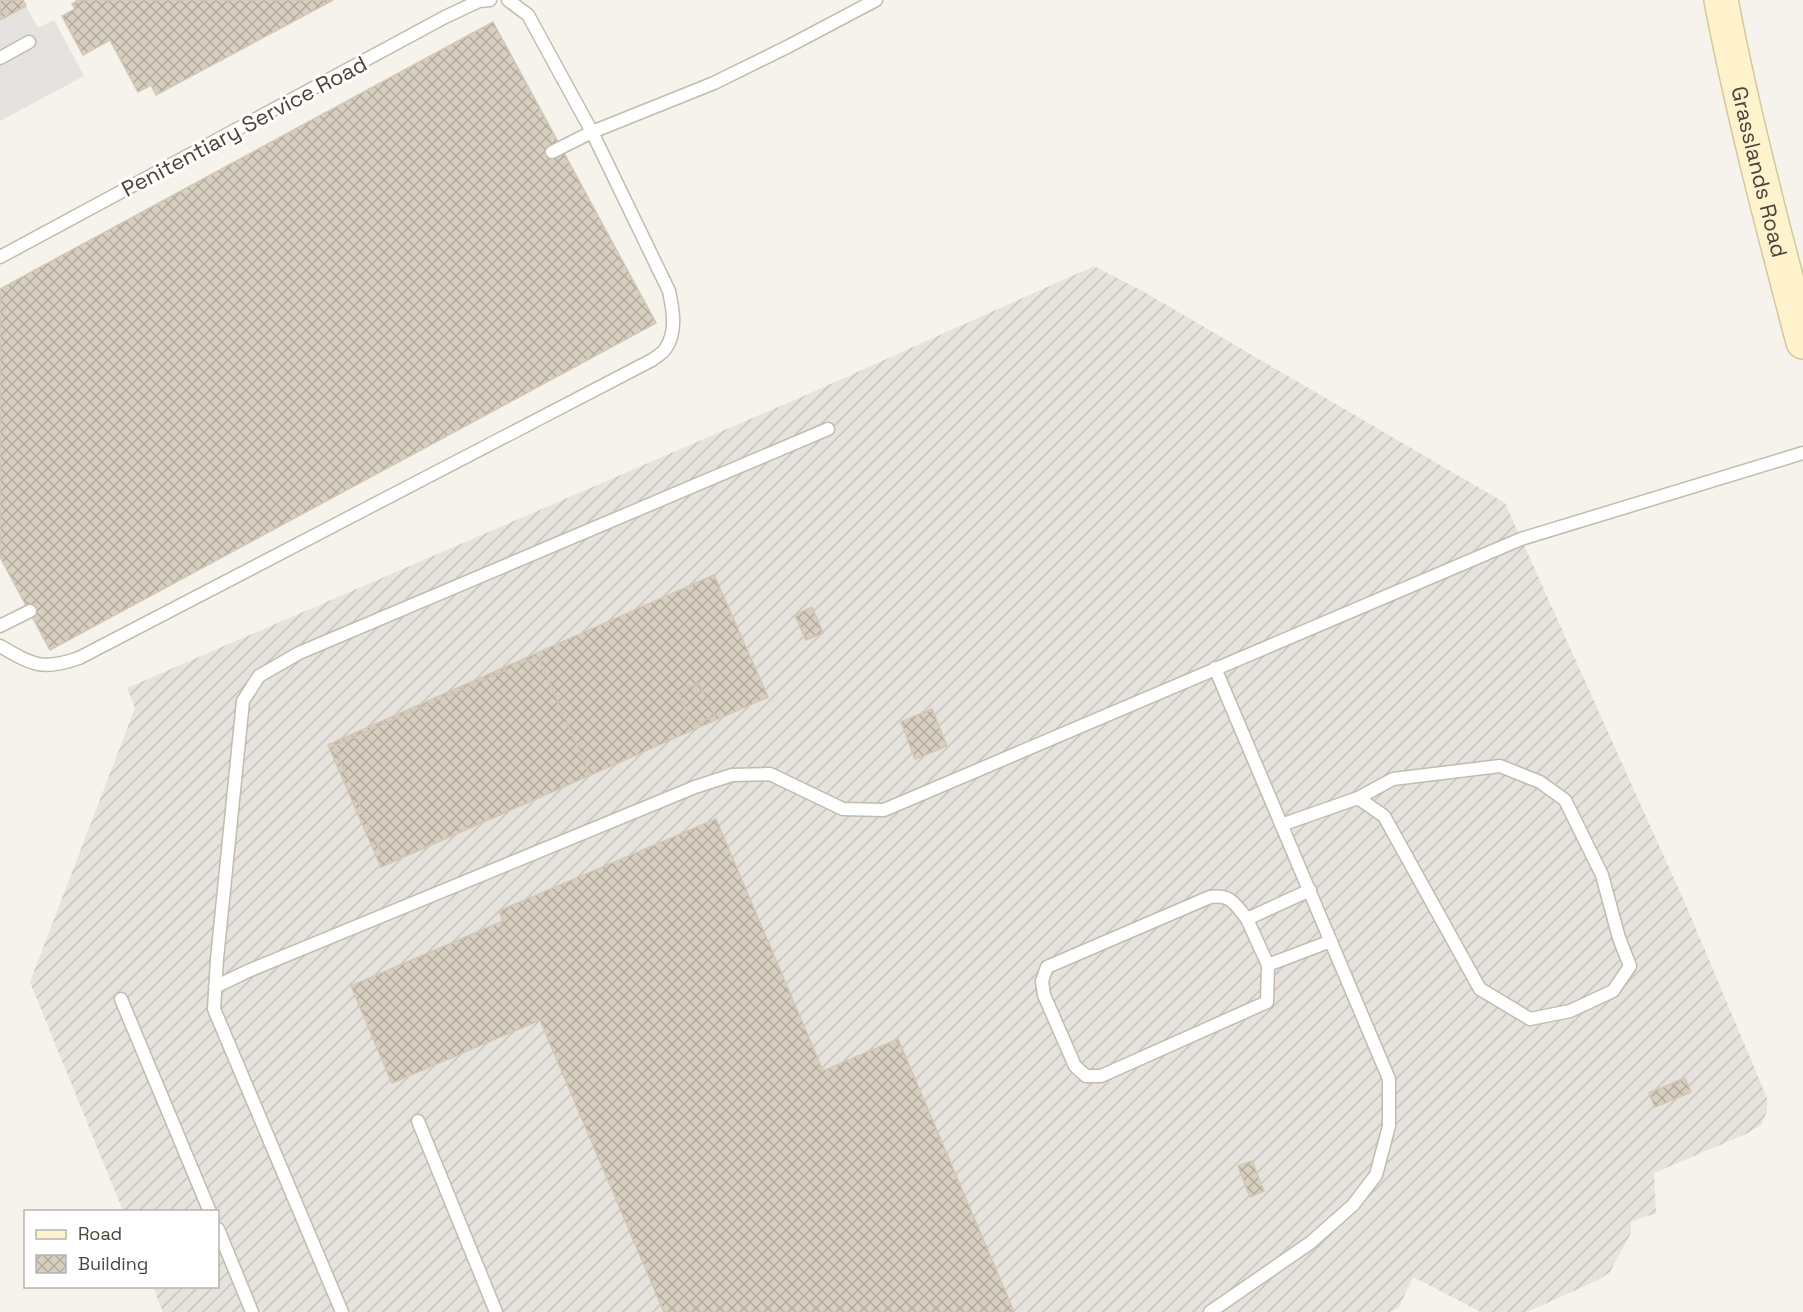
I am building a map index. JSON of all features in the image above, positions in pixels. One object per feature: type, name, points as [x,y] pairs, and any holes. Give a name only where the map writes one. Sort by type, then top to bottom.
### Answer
[{"type":"main road","name":"Grasslands Road","points":[[1721,0],[1731,55],[1759,173],[1803,342]]},
{"type":"lane","name":"Penitentiary Service Road","points":[[0,257],[445,17],[479,1],[490,0]]},
{"type":"lane","points":[[0,646],[25,661],[40,665],[59,665],[80,658],[641,366],[666,349],[672,333],[673,312],[669,291],[592,132],[528,15],[508,0]]},
{"type":"lane","points":[[552,152],[592,132],[714,82],[876,0]]},
{"type":"lane","points":[[0,58],[30,42]]},
{"type":"lane","points":[[342,1312],[214,1009],[243,701],[259,676],[299,653],[828,429]]},
{"type":"lane","points":[[215,987],[673,796],[732,775],[770,774],[843,809],[884,810],[1521,539],[1803,453]]},
{"type":"lane","points":[[0,626],[30,611]]},
{"type":"lane","points":[[1210,1312],[1310,1243],[1353,1205],[1376,1175],[1389,1126],[1389,1079],[1215,668]]},
{"type":"lane","points":[[1281,825],[1358,798],[1393,779],[1500,766],[1540,782],[1565,800],[1602,875],[1619,938],[1630,966],[1613,991],[1570,1011],[1530,1019],[1480,989],[1384,816],[1358,798]]},
{"type":"lane","points":[[1247,919],[1310,890]]},
{"type":"lane","points":[[1221,895],[1233,902],[1247,919],[1268,966],[1267,1002],[1101,1076],[1086,1076],[1076,1066],[1044,995],[1042,981],[1047,967],[1210,897],[1221,895]]},
{"type":"lane","points":[[1268,966],[1331,941]]},
{"type":"lane","points":[[122,999],[209,1210]]},
{"type":"lane","points":[[418,1121],[496,1312]]},
{"type":"lane","points":[[219,1231],[252,1312]]},
{"type":"shaded area","points":[[26,6],[38,28],[54,20],[84,76],[0,121],[0,20]]},
{"type":"shaded area","points":[[1094,266],[1146,293],[1505,503],[1688,910],[1767,1098],[1767,1111],[1761,1125],[1746,1134],[1654,1173],[1656,1213],[1631,1222],[1631,1233],[1610,1272],[1598,1280],[1527,1312],[1481,1312],[1413,1277],[1399,1307],[1391,1312],[163,1312],[153,1288],[219,1288],[219,1210],[123,1210],[30,982],[135,708],[127,688],[806,395]]},
{"type":"building","points":[[0,0],[23,0],[26,6],[0,20]]},
{"type":"building","points":[[78,0],[333,0],[156,95],[151,85],[138,92],[110,40],[83,55],[62,16],[75,9],[72,4]]},
{"type":"building","points":[[493,22],[656,323],[50,650],[0,557],[0,289]]},
{"type":"building","points":[[714,575],[768,697],[381,867],[328,745]]},
{"type":"building","points":[[812,607],[823,633],[806,640],[795,615]]},
{"type":"building","points":[[538,656],[590,775],[386,864],[334,746]]},
{"type":"building","points":[[699,683],[715,716],[693,726],[678,692]]},
{"type":"building","points":[[932,709],[947,746],[915,759],[901,722]]},
{"type":"building","points":[[716,819],[823,1071],[898,1039],[1014,1312],[664,1312],[540,1020],[392,1083],[351,986],[503,921],[499,911]]},
{"type":"building","points":[[1685,1078],[1691,1092],[1655,1107],[1649,1093]]},
{"type":"building","points":[[1252,1161],[1264,1191],[1250,1197],[1238,1166]]}]
